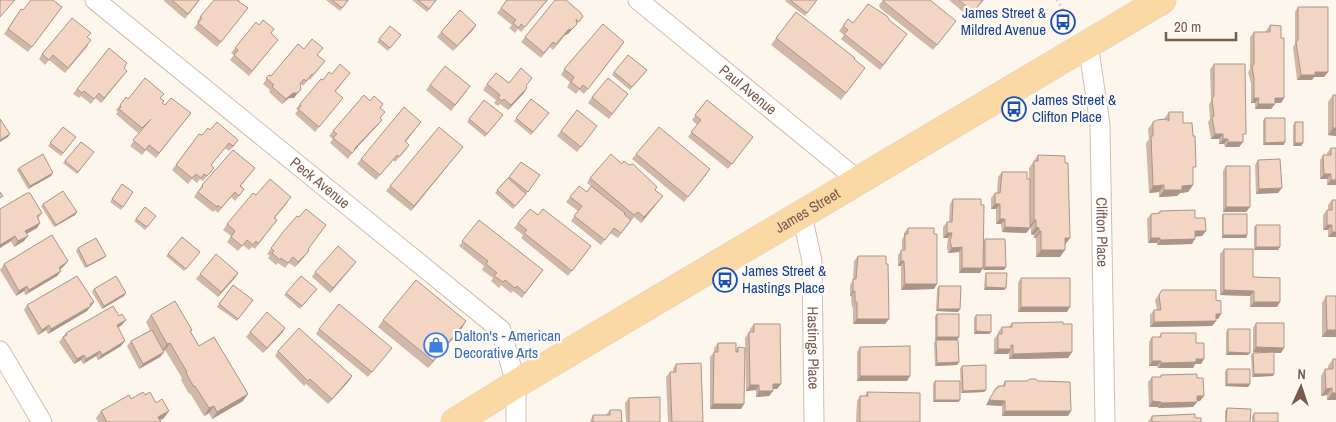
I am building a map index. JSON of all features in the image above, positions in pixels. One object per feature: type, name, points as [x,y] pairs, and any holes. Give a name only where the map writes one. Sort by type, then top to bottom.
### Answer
[{"type":"main road","name":"James Street","points":[[455,422],[1162,0]]},
{"type":"street","name":"Peck Avenue","points":[[96,0],[501,330],[516,384],[516,422]]},
{"type":"street","name":"Paul Avenue","points":[[638,0],[860,181]]},
{"type":"street","name":"Clifton Place","points":[[1088,44],[1100,126],[1106,422]]},
{"type":"street","name":"Hastings Place","points":[[802,215],[812,261],[814,422]]},
{"type":"street","points":[[0,351],[42,422]]},
{"type":"path","points":[[1057,0],[1068,19]]},
{"type":"building","points":[[0,0],[15,0],[0,17]]},
{"type":"building","points":[[31,0],[53,0],[62,7],[32,47],[8,29],[21,9],[23,10]]},
{"type":"building","points":[[172,0],[199,0],[188,14]]},
{"type":"building","points":[[214,0],[239,0],[248,8],[221,42],[198,23],[202,18],[200,17]]},
{"type":"building","points":[[332,0],[348,0],[342,8]]},
{"type":"building","points":[[418,0],[436,0],[429,9]]},
{"type":"building","points":[[507,0],[547,0],[525,27],[521,24],[519,28],[513,23],[516,20],[501,8]]},
{"type":"building","points":[[555,0],[566,0],[583,16],[579,22],[576,19],[577,24],[568,30],[556,44],[553,42],[544,53],[525,37]]},
{"type":"building","points":[[790,0],[817,0],[807,13]]},
{"type":"building","points":[[883,0],[930,0],[956,21],[937,45]]},
{"type":"building","points":[[959,0],[983,0],[973,12]]},
{"type":"building","points":[[868,4],[887,16],[890,21],[907,34],[883,65],[844,34],[848,30],[843,26],[848,19],[853,23]]},
{"type":"building","points":[[1298,7],[1328,7],[1328,72],[1315,72],[1315,75],[1301,75],[1296,42],[1298,40]]},
{"type":"building","points":[[460,10],[476,25],[457,46],[441,32]]},
{"type":"building","points":[[796,12],[865,68],[846,93],[776,38]]},
{"type":"building","points":[[72,18],[91,33],[87,37],[91,40],[68,68],[53,55],[49,60],[42,54]]},
{"type":"building","points":[[263,20],[274,29],[271,33],[278,40],[252,71],[234,55],[238,50],[235,48],[256,22],[259,25]]},
{"type":"building","points":[[603,24],[624,42],[588,89],[583,85],[580,89],[571,82],[574,77],[564,69]]},
{"type":"building","points":[[1270,25],[1281,26],[1281,38],[1284,38],[1284,98],[1275,98],[1275,104],[1258,104],[1259,98],[1254,98],[1252,67],[1254,64],[1254,32],[1270,32]]},
{"type":"building","points":[[390,26],[401,35],[390,48],[379,39]]},
{"type":"building","points":[[312,39],[323,48],[317,55],[325,61],[306,81],[304,79],[300,84],[301,89],[298,93],[293,93],[286,99],[272,87],[274,85],[266,78],[269,75],[271,76],[298,44],[304,49]]},
{"type":"building","points":[[109,48],[127,63],[124,68],[127,71],[104,98],[99,93],[94,99],[84,91],[82,93],[77,89]]},
{"type":"building","points":[[628,55],[647,70],[632,87],[614,72]]},
{"type":"building","points":[[340,64],[350,73],[335,91],[343,98],[319,127],[298,109],[321,79],[323,80],[329,72],[332,74]]},
{"type":"building","points":[[1214,64],[1245,64],[1246,134],[1243,134],[1243,142],[1228,142],[1228,139],[1223,139],[1223,134],[1215,134],[1212,117],[1214,116],[1212,99],[1214,96]]},
{"type":"building","points":[[445,66],[470,86],[455,105],[430,85]]},
{"type":"building","points":[[521,68],[532,78],[526,86],[527,88],[511,105],[504,99],[502,101],[498,98],[500,95],[487,84],[496,73],[509,83]]},
{"type":"building","points":[[145,78],[164,94],[160,98],[164,101],[162,103],[165,105],[171,98],[191,113],[159,153],[149,145],[145,150],[133,140],[151,119],[142,128],[119,109],[126,97],[128,99]]},
{"type":"building","points":[[608,78],[628,94],[612,114],[592,97]]},
{"type":"building","points":[[364,95],[370,101],[374,96],[383,104],[380,108],[385,112],[380,118],[382,120],[352,153],[333,138],[337,134],[333,131]]},
{"type":"building","points":[[1333,95],[1336,95],[1336,128],[1333,128]]},
{"type":"building","points":[[531,99],[549,113],[533,132],[516,118]]},
{"type":"building","points":[[484,100],[503,115],[487,134],[469,119]]},
{"type":"building","points":[[707,100],[753,137],[732,164],[691,132],[701,120],[695,115]]},
{"type":"building","points":[[404,107],[421,122],[405,141],[409,145],[399,157],[397,155],[380,175],[361,159]]},
{"type":"building","points":[[577,110],[597,126],[581,147],[561,131]]},
{"type":"building","points":[[1169,112],[1183,112],[1183,123],[1192,123],[1193,136],[1195,136],[1196,167],[1193,167],[1193,185],[1182,186],[1182,190],[1164,190],[1164,185],[1153,186],[1151,136],[1153,136],[1153,122],[1166,119],[1169,121]]},
{"type":"building","points":[[1265,118],[1285,118],[1285,142],[1265,143]]},
{"type":"building","points":[[0,119],[10,134],[0,140]]},
{"type":"building","points":[[217,122],[238,140],[233,146],[229,143],[211,165],[214,168],[207,176],[204,174],[201,178],[196,174],[192,178],[176,165],[199,134],[202,135],[208,128],[210,130]]},
{"type":"building","points":[[1295,122],[1303,122],[1303,143],[1295,143]]},
{"type":"building","points":[[63,127],[76,137],[63,153],[50,143]]},
{"type":"building","points":[[439,127],[463,147],[414,206],[390,186]]},
{"type":"building","points":[[659,127],[710,169],[688,197],[636,154]]},
{"type":"building","points":[[81,142],[94,152],[78,172],[65,161]]},
{"type":"building","points":[[1331,148],[1336,148],[1336,180],[1331,180],[1331,174],[1324,174],[1323,155],[1331,155]]},
{"type":"building","points":[[233,150],[255,168],[240,186],[244,189],[239,196],[235,192],[221,208],[198,192]]},
{"type":"building","points":[[43,154],[53,173],[30,186],[19,168]]},
{"type":"building","points":[[611,154],[622,164],[624,161],[629,165],[633,164],[657,187],[655,190],[663,196],[644,217],[638,212],[634,215],[590,178]]},
{"type":"building","points":[[1038,155],[1065,156],[1065,163],[1068,163],[1070,238],[1065,238],[1065,250],[1041,250],[1041,231],[1036,227],[1036,220],[1034,220],[1034,161],[1038,161]]},
{"type":"building","points":[[1280,159],[1282,188],[1259,189],[1258,160]]},
{"type":"building","points":[[521,162],[540,175],[528,192],[509,177]]},
{"type":"building","points":[[1226,166],[1250,166],[1250,207],[1226,207]]},
{"type":"building","points":[[1002,172],[1027,172],[1027,179],[1030,179],[1030,228],[1005,227],[1005,219],[1000,219],[1000,204],[995,204],[995,193],[1000,193]]},
{"type":"building","points":[[508,178],[526,194],[515,206],[497,190]]},
{"type":"building","points":[[270,179],[291,197],[274,218],[277,220],[258,244],[256,241],[253,245],[247,240],[242,246],[231,237],[235,231],[227,224],[253,193],[256,195]]},
{"type":"building","points":[[122,184],[133,192],[123,207],[112,199]]},
{"type":"building","points":[[579,186],[587,192],[591,186],[625,213],[631,220],[621,233],[614,228],[605,240],[574,216],[582,206],[570,197]]},
{"type":"building","points":[[63,191],[77,212],[56,225],[43,204]]},
{"type":"building","points":[[30,193],[42,213],[37,216],[40,223],[25,231],[28,236],[18,241],[15,236],[0,245],[0,209]]},
{"type":"building","points":[[953,199],[981,199],[981,205],[984,205],[983,268],[962,268],[962,247],[952,248],[950,242],[952,233],[947,233],[947,222],[952,222]]},
{"type":"building","points":[[1332,200],[1336,200],[1336,232],[1332,232],[1332,225],[1327,225],[1327,210],[1332,210]]},
{"type":"building","points":[[145,207],[156,216],[147,227],[136,219]]},
{"type":"building","points":[[306,209],[326,225],[308,252],[298,262],[293,257],[288,263],[281,258],[280,260],[272,253],[274,251],[271,248],[297,216],[299,217]]},
{"type":"building","points":[[530,209],[538,215],[543,209],[591,246],[572,271],[524,233],[527,230],[518,223]]},
{"type":"building","points":[[1195,210],[1195,218],[1205,218],[1206,231],[1195,231],[1195,239],[1160,240],[1160,238],[1151,238],[1151,214],[1160,213],[1160,211]]},
{"type":"building","points":[[1223,214],[1247,214],[1247,235],[1223,235]]},
{"type":"building","points":[[479,220],[543,270],[525,293],[517,286],[515,288],[505,280],[503,282],[494,276],[497,273],[486,264],[488,261],[462,241]]},
{"type":"building","points":[[1256,225],[1280,225],[1280,247],[1256,247]]},
{"type":"building","points":[[908,228],[934,228],[934,234],[937,234],[937,284],[905,284],[904,261],[901,261],[901,250],[905,250],[905,234],[908,234]]},
{"type":"building","points":[[52,235],[68,261],[59,268],[61,271],[29,290],[27,286],[19,291],[4,264]]},
{"type":"building","points":[[182,237],[200,252],[186,269],[168,254]]},
{"type":"building","points":[[96,238],[106,256],[87,266],[78,248]]},
{"type":"building","points":[[985,239],[1005,239],[1006,267],[985,267]]},
{"type":"building","points":[[338,246],[356,262],[333,288],[315,272]]},
{"type":"building","points":[[1224,249],[1253,249],[1253,277],[1280,278],[1280,302],[1254,302],[1254,291],[1224,290]]},
{"type":"building","points":[[216,254],[238,273],[221,292],[200,274]]},
{"type":"building","points":[[858,256],[886,256],[886,264],[888,264],[889,319],[857,319],[857,302],[855,302],[855,291],[853,291],[853,279],[856,279]]},
{"type":"building","points":[[986,273],[1007,273],[1006,288],[986,287]]},
{"type":"building","points":[[77,276],[94,302],[90,304],[91,306],[51,329],[49,325],[42,330],[27,305]]},
{"type":"building","points":[[116,276],[126,293],[104,306],[94,289]]},
{"type":"building","points":[[301,276],[317,289],[302,306],[286,293]]},
{"type":"building","points":[[1021,278],[1070,278],[1070,307],[1021,307]]},
{"type":"building","points":[[416,280],[466,321],[433,361],[383,320]]},
{"type":"building","points":[[233,285],[253,300],[238,319],[219,304]]},
{"type":"building","points":[[939,286],[961,286],[960,309],[938,309]]},
{"type":"building","points":[[1162,290],[1216,290],[1216,300],[1221,301],[1221,314],[1216,314],[1216,321],[1154,322],[1154,310],[1161,310],[1159,295]]},
{"type":"building","points":[[1326,296],[1336,296],[1336,330],[1327,330]]},
{"type":"building","points":[[175,301],[199,346],[214,337],[248,394],[217,412],[214,406],[209,408],[194,387],[170,343],[167,344],[151,315]]},
{"type":"building","points":[[339,304],[392,348],[372,372],[319,329]]},
{"type":"building","points":[[113,306],[119,316],[122,314],[126,320],[117,325],[125,341],[102,355],[100,351],[86,359],[84,355],[77,359],[63,337],[67,335],[66,333]]},
{"type":"building","points":[[267,312],[285,328],[267,348],[250,332]]},
{"type":"building","points":[[937,314],[959,314],[959,337],[937,337]]},
{"type":"building","points":[[976,315],[991,315],[991,332],[976,331]]},
{"type":"building","points":[[1063,322],[1063,324],[1072,324],[1072,352],[1013,354],[1013,345],[1011,345],[1011,349],[998,349],[998,334],[1002,334],[1002,327],[1012,327],[1012,323]]},
{"type":"building","points":[[1256,323],[1284,323],[1284,348],[1256,347]]},
{"type":"building","points":[[754,324],[780,324],[781,384],[773,384],[773,391],[759,391],[759,385],[750,385],[749,332],[754,332]]},
{"type":"building","points":[[299,328],[352,376],[332,399],[310,379],[308,381],[278,351]]},
{"type":"building","points":[[1228,329],[1250,329],[1250,353],[1228,352]]},
{"type":"building","points":[[152,330],[164,352],[143,364],[131,341]]},
{"type":"building","points":[[1161,333],[1196,333],[1196,343],[1204,343],[1204,359],[1196,359],[1196,362],[1161,363],[1161,361],[1152,361],[1152,337],[1161,337]]},
{"type":"building","points":[[936,340],[958,340],[959,362],[937,363]]},
{"type":"building","points":[[718,343],[736,343],[736,352],[738,352],[738,347],[745,348],[744,404],[713,404],[714,352],[718,352]]},
{"type":"building","points":[[910,346],[910,376],[860,376],[860,347]]},
{"type":"building","points":[[1274,352],[1274,374],[1254,374],[1253,353]]},
{"type":"building","points":[[1333,359],[1336,359],[1336,393],[1332,393],[1332,388],[1326,389],[1325,369],[1333,369]]},
{"type":"building","points":[[701,363],[703,422],[672,422],[670,372],[676,372],[676,364]]},
{"type":"building","points":[[986,365],[986,390],[963,391],[962,366]]},
{"type":"building","points":[[1227,369],[1250,369],[1250,384],[1227,384]]},
{"type":"building","points":[[1197,374],[1197,378],[1203,378],[1204,396],[1197,396],[1197,402],[1161,403],[1152,401],[1152,377]]},
{"type":"building","points":[[1030,379],[1070,382],[1071,411],[1005,411],[1005,401],[989,400],[998,386],[1005,386],[1005,381],[1027,381]]},
{"type":"building","points":[[935,381],[960,381],[960,400],[935,400]]},
{"type":"building","points":[[143,392],[145,395],[150,392],[156,403],[162,399],[169,411],[158,417],[161,422],[107,422],[101,411],[129,395],[131,399]]},
{"type":"building","points":[[867,392],[920,393],[920,422],[860,422],[860,396],[868,396]]},
{"type":"building","points":[[660,397],[660,422],[629,422],[629,398]]},
{"type":"building","points":[[1227,408],[1251,409],[1250,422],[1226,422]]},
{"type":"building","points":[[610,410],[621,410],[622,422],[593,422],[593,415],[610,415]]},
{"type":"building","points":[[1254,413],[1278,413],[1278,422],[1254,422]]},
{"type":"building","points":[[1195,414],[1195,418],[1201,418],[1201,422],[1152,422],[1152,416]]},
{"type":"place","name":"James Street & Mildred Avenue","points":[[1063,22]]},
{"type":"place","name":"James Street & Clifton Place","points":[[1014,109]]},
{"type":"place","name":"James Street & Hastings Place","points":[[725,280]]},
{"type":"place","name":"Dalton's - American Decorative Arts","points":[[436,345]]}]
